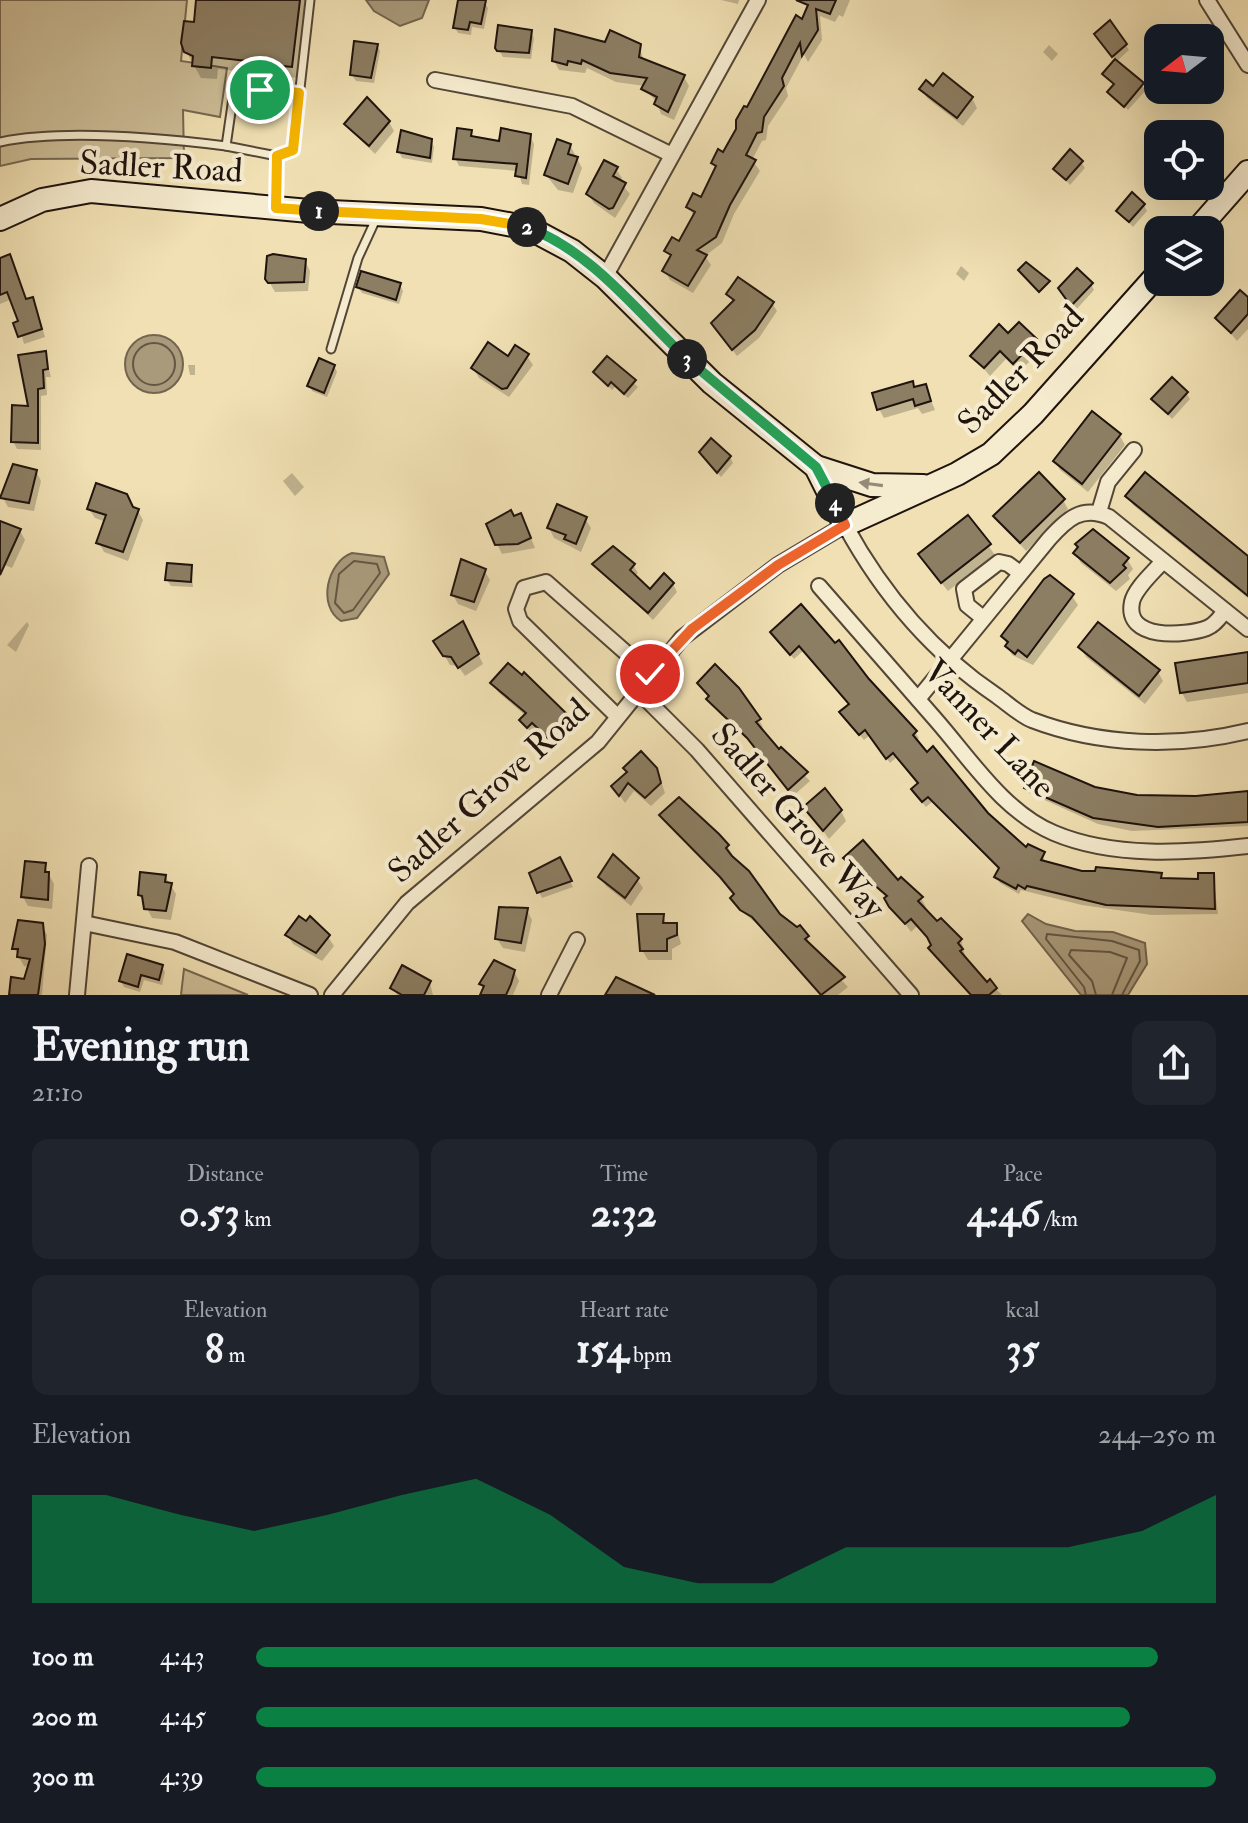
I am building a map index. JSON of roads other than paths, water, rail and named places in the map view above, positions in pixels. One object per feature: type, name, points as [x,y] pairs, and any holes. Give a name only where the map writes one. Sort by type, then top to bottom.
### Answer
[{"type":"street","points":[[605,277],[758,0]]},
{"type":"street","points":[[1207,0],[1248,65]]},
{"type":"street","points":[[435,80],[572,106],[672,155]]},
{"type":"street","points":[[1209,216],[1248,172]]},
{"type":"street","name":"Sadler Road","points":[[0,219],[42,200],[91,191],[276,208],[481,219],[529,228],[572,251],[605,277],[712,383],[816,467],[845,525],[976,465],[1005,443],[1144,289]]},
{"type":"street","points":[[1099,512],[1108,482],[1134,450]]},
{"type":"street","points":[[816,467],[872,485],[928,487]]},
{"type":"street","points":[[918,699],[1020,573],[1067,520],[1083,512],[1099,512],[1248,629]]},
{"type":"street","points":[[845,525],[877,576],[949,660],[1031,719],[1090,735],[1144,743],[1186,742],[1248,731]]},
{"type":"street","name":"Sadler Grove Road","points":[[332,995],[407,903],[598,742],[682,638],[778,565],[845,525]]},
{"type":"street","points":[[1163,561],[1135,596],[1132,610],[1139,624],[1155,633],[1175,634],[1210,627],[1225,611]]},
{"type":"street","points":[[983,618],[967,605],[964,589],[999,562],[1008,564],[1020,573]]},
{"type":"street","points":[[617,716],[520,621],[516,609],[524,588],[546,582],[650,674]]},
{"type":"street","name":"Vanner Lane","points":[[819,586],[1016,810],[1056,834],[1103,846],[1153,851],[1248,846]]},
{"type":"street","name":"Sadler Grove Way","points":[[637,690],[697,750],[911,995]]},
{"type":"street","points":[[77,995],[89,866]]},
{"type":"street","points":[[84,923],[175,942],[310,995]]},
{"type":"street","points":[[549,995],[577,940]]},
{"type":"lane","points":[[0,142],[47,138],[163,138],[277,156],[293,150],[310,0]]},
{"type":"lane","points":[[226,146],[234,91],[299,93]]},
{"type":"lane","points":[[276,208],[277,156]]},
{"type":"lane","points":[[331,349],[358,258],[377,214]]},
{"type":"water","points":[[366,0],[429,0],[422,18],[400,26],[374,11]]},
{"type":"water","points":[[154,335],[175,343],[183,364],[175,385],[154,393],[133,385],[125,364],[133,343]]},
{"type":"water","points":[[352,553],[384,557],[389,574],[357,618],[341,621],[329,605],[328,585],[336,565]]},
{"type":"water","points":[[1028,914],[1046,924],[1075,931],[1113,932],[1145,943],[1147,964],[1128,995],[1081,995],[1022,921]]}]
